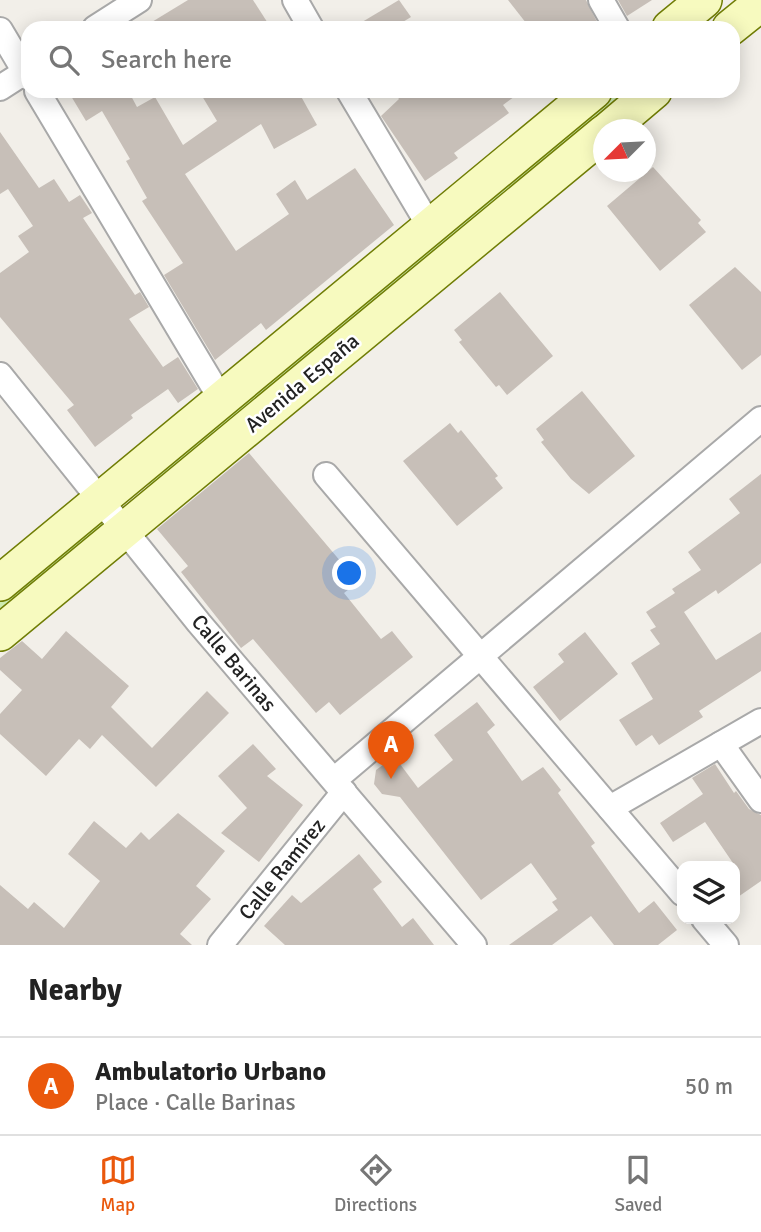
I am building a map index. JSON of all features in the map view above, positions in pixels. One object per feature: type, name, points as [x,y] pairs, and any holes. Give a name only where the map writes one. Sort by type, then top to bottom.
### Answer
[{"type":"main road","points":[[678,21],[704,0]]},
{"type":"main road","points":[[739,21],[761,3]]},
{"type":"main road","name":"Avenida España","points":[[0,583],[586,98]]},
{"type":"main road","points":[[621,119],[646,98]]},
{"type":"main road","name":"Avenida España","points":[[0,634],[593,142]]},
{"type":"street","points":[[106,21],[139,0]]},
{"type":"street","points":[[295,0],[308,21]]},
{"type":"street","points":[[601,0],[613,21]]},
{"type":"street","points":[[0,30],[21,64]]},
{"type":"street","points":[[0,88],[21,80]]},
{"type":"street","points":[[42,98],[221,399]]},
{"type":"street","points":[[353,98],[429,227]]},
{"type":"street","name":"Calle Barinas","points":[[0,375],[124,530],[474,945]]},
{"type":"street","name":"Calle Ramírez","points":[[220,945],[339,786],[480,654],[761,419]]},
{"type":"street","points":[[326,475],[677,887]]},
{"type":"street","points":[[610,808],[761,721]]},
{"type":"street","points":[[721,744],[761,800]]},
{"type":"street","points":[[708,924],[726,945]]},
{"type":"green space","points":[[604,98],[627,98],[602,119],[593,119],[593,126],[151,487],[148,483],[150,474]]},
{"type":"green space","points":[[102,520],[105,524],[0,618],[0,598]]},
{"type":"building","points":[[188,0],[253,0],[266,21],[154,21]]},
{"type":"building","points":[[399,0],[411,17],[404,21],[364,21]]},
{"type":"building","points":[[508,0],[586,0],[596,21],[524,21]]},
{"type":"building","points":[[618,0],[652,0],[627,16]]},
{"type":"building","points":[[72,98],[132,98],[137,107],[156,98],[183,145],[217,121],[203,98],[302,98],[317,125],[274,149],[261,124],[185,174],[236,251],[289,214],[276,194],[295,180],[307,200],[355,168],[394,225],[266,330],[261,323],[215,360],[164,275],[183,263],[142,201],[147,198],[126,161],[130,159],[102,111],[86,121]]},
{"type":"building","points":[[512,98],[503,105],[509,113],[454,153],[458,158],[425,181],[381,116],[399,99]]},
{"type":"building","points":[[0,132],[39,188],[54,179],[69,202],[80,195],[92,213],[83,218],[135,295],[140,292],[149,307],[129,319],[163,367],[178,357],[198,389],[178,403],[168,389],[131,415],[133,418],[95,447],[67,410],[74,405],[0,317],[0,273],[29,252],[18,236],[33,226],[8,189],[0,194]]},
{"type":"building","points":[[656,170],[701,220],[698,223],[706,232],[660,271],[607,206],[635,182],[656,182]]},
{"type":"building","points":[[735,267],[761,292],[761,355],[742,370],[689,305]]},
{"type":"building","points":[[500,292],[553,356],[507,395],[499,385],[496,387],[459,342],[462,340],[454,330]]},
{"type":"building","points":[[582,391],[635,456],[589,494],[571,479],[541,442],[544,440],[536,429]]},
{"type":"building","points":[[450,423],[458,433],[461,430],[498,476],[495,478],[503,488],[457,526],[403,461]]},
{"type":"building","points":[[249,453],[358,582],[344,593],[381,639],[392,631],[413,657],[340,715],[329,702],[316,713],[253,639],[241,648],[181,572],[188,566],[157,529]]},
{"type":"building","points":[[761,474],[761,563],[718,594],[716,590],[684,612],[716,660],[761,632],[761,671],[699,711],[703,717],[659,745],[652,735],[636,746],[619,720],[653,699],[631,663],[660,644],[650,630],[656,627],[646,612],[675,593],[672,589],[701,570],[688,552],[740,513],[729,499]]},
{"type":"building","points":[[66,631],[129,686],[111,707],[152,748],[207,691],[229,713],[156,787],[102,735],[90,749],[79,739],[46,776],[0,734],[0,714],[22,690],[0,670],[0,658],[22,641],[42,659]]},
{"type":"building","points":[[585,632],[618,674],[560,721],[533,687],[564,662],[558,654]]},
{"type":"building","points":[[477,702],[495,725],[487,732],[522,781],[543,767],[561,790],[558,793],[595,843],[591,846],[639,913],[654,901],[677,930],[658,945],[614,945],[591,916],[552,945],[509,945],[558,910],[552,902],[557,899],[531,863],[481,900],[400,797],[382,794],[374,784],[376,770],[387,762],[400,764],[418,788],[453,760],[434,735]]},
{"type":"building","points":[[253,744],[276,769],[267,776],[303,805],[259,862],[221,833],[247,808],[218,776]]},
{"type":"building","points":[[715,764],[734,793],[736,791],[749,809],[761,815],[761,881],[740,896],[740,861],[732,861],[705,822],[673,842],[660,823],[703,794],[692,778]]},
{"type":"building","points":[[178,813],[225,851],[196,886],[211,899],[180,934],[192,945],[0,945],[0,885],[28,909],[34,902],[64,928],[100,881],[68,854],[94,821],[126,848],[141,832],[149,840]]},
{"type":"building","points":[[359,854],[382,882],[373,889],[402,927],[413,918],[434,945],[285,945],[264,926],[292,895],[301,903]]},
{"type":"place","name":"Ambulatorio Urbano","points":[[391,779]]}]
